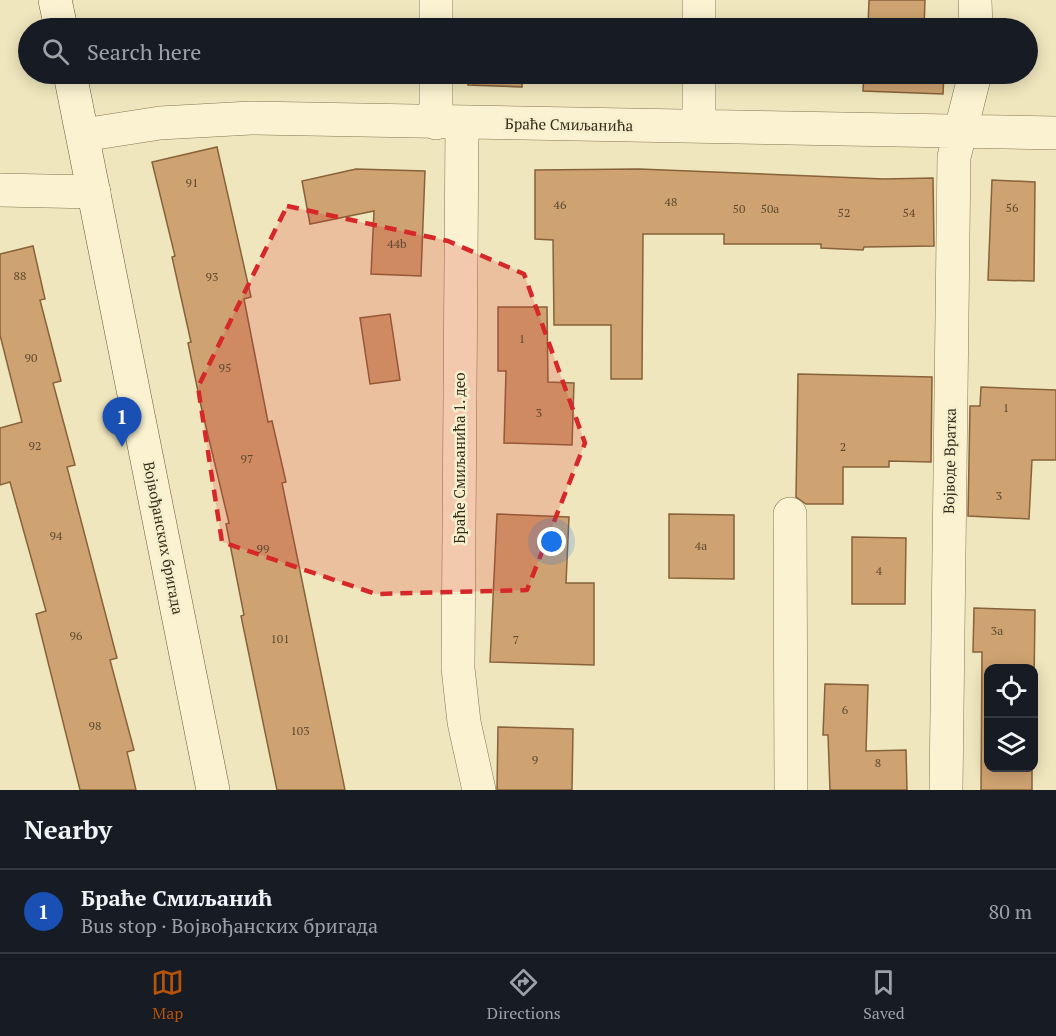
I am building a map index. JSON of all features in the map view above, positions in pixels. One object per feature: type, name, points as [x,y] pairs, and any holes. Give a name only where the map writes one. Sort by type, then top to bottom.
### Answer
[{"type":"street","points":[[55,0],[59,18]]},
{"type":"street","points":[[436,0],[436,18]]},
{"type":"street","points":[[699,0],[699,18]]},
{"type":"street","points":[[975,0],[975,18]]},
{"type":"street","name":"Војвођанских бригада","points":[[72,84],[213,790]]},
{"type":"street","name":"Браће Смиљанића 1. део","points":[[439,84],[449,123],[458,668],[464,722],[479,790]]},
{"type":"street","points":[[699,84],[699,126]]},
{"type":"street","name":"Војводе Вратка","points":[[946,790],[954,157],[973,84]]},
{"type":"street","name":"Браће Смиљанића","points":[[83,135],[160,123],[250,118],[959,133],[1056,133]]},
{"type":"street","points":[[0,190],[94,192]]},
{"type":"street","points":[[790,514],[790,790]]},
{"type":"highlighted area","points":[[287,206],[448,241],[524,274],[585,443],[527,590],[376,594],[222,542],[198,387]]},
{"type":"building","points":[[869,0],[925,0],[924,18],[868,18]]},
{"type":"building","points":[[522,84],[522,87],[468,85]]},
{"type":"building","points":[[863,84],[944,84],[943,94],[863,91]]},
{"type":"building","points":[[217,147],[251,297],[244,299],[268,422],[272,421],[286,482],[282,483],[345,790],[277,790],[241,616],[244,615],[226,524],[229,523],[201,406],[188,343],[191,342],[172,257],[175,256],[152,162]]},
{"type":"building","points":[[356,169],[425,171],[421,276],[371,274],[374,211],[310,224],[302,181]]},
{"type":"building","points":[[639,169],[884,179],[933,178],[934,246],[864,247],[863,250],[821,248],[821,244],[724,244],[724,234],[643,234],[642,379],[611,379],[611,325],[554,325],[553,240],[535,239],[535,170]]},
{"type":"building","points":[[992,180],[1035,182],[1034,281],[988,280]]},
{"type":"building","points":[[33,246],[45,299],[40,300],[61,381],[53,383],[75,465],[67,467],[117,658],[110,660],[134,750],[127,752],[136,790],[80,790],[36,614],[46,611],[10,482],[0,485],[0,428],[22,422],[0,335],[0,254]]},
{"type":"building","points":[[498,307],[547,307],[548,382],[574,383],[572,445],[504,443],[506,371],[498,371]]},
{"type":"building","points":[[390,314],[400,380],[370,384],[360,318]]},
{"type":"building","points":[[798,374],[932,377],[931,462],[889,461],[889,467],[843,467],[843,504],[806,504],[796,497]]},
{"type":"building","points":[[981,387],[1056,390],[1056,460],[1032,460],[1029,519],[968,516],[970,406],[980,406]]},
{"type":"building","points":[[497,514],[569,517],[566,583],[594,583],[594,665],[490,662]]},
{"type":"building","points":[[669,514],[734,515],[734,579],[669,578]]},
{"type":"building","points":[[852,537],[906,538],[905,604],[852,604]]},
{"type":"building","points":[[974,608],[1035,610],[1034,664],[984,664],[984,772],[1032,772],[1032,790],[981,790],[982,652],[973,652]]},
{"type":"building","points":[[825,684],[868,685],[866,751],[906,750],[907,790],[830,790],[828,735],[823,735]]},
{"type":"building","points":[[498,727],[573,729],[572,790],[497,790]]},
{"type":"place","name":"Браће Смиљанић","points":[[122,447]]}]
